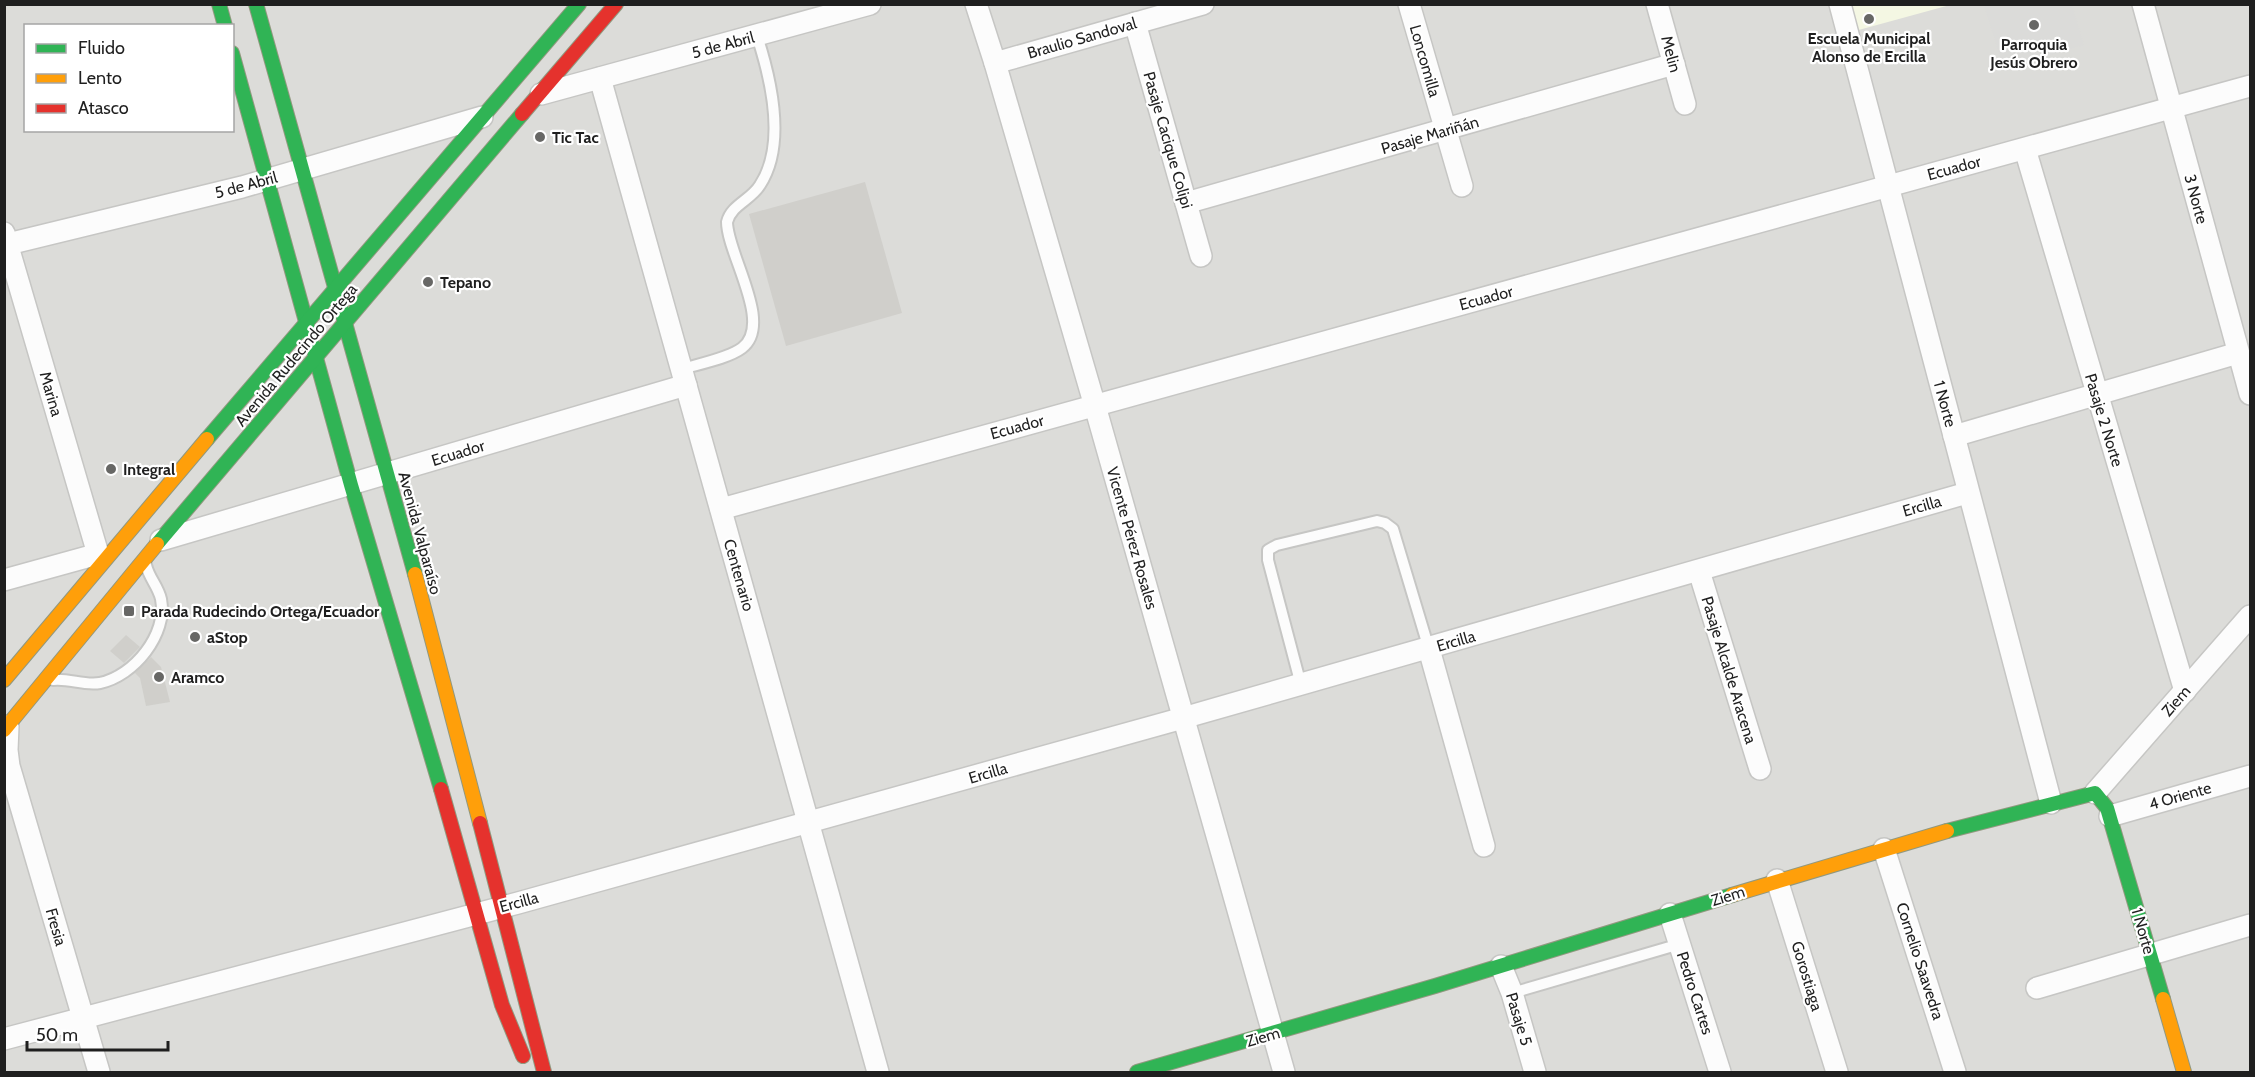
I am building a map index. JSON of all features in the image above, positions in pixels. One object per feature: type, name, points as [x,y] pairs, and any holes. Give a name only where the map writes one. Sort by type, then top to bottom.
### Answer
[{"type":"main road","points":[[219,4],[224,24]]},
{"type":"main road","name":"Avenida Valparaíso","points":[[256,4],[338,288],[345,321],[439,664],[544,1072]]},
{"type":"main road","name":"Avenida Rudecindo Ortega","points":[[4,680],[97,559],[308,323],[579,4]]},
{"type":"main road","name":"Avenida Rudecindo Ortega","points":[[6,728],[160,540],[616,4]]},
{"type":"main road","points":[[234,60],[351,485],[408,672],[520,1072]]},
{"type":"main road","name":"Ziem","points":[[1137,1072],[1501,966],[1777,880],[2051,803],[2095,793]]},
{"type":"main road","name":"1 Norte","points":[[2095,793],[2107,808],[2110,816],[2184,1072]]},
{"type":"main road","points":[[502,1005],[530,1072]]},
{"type":"street","name":"5 de Abril","points":[[540,94],[870,4]]},
{"type":"street","name":"Vicente Pérez Rosales","points":[[976,4],[1095,406],[1284,1072]]},
{"type":"street","name":"Braulio Sandoval","points":[[995,63],[1203,4]]},
{"type":"street","name":"Loncomilla","points":[[1409,4],[1462,186]]},
{"type":"street","name":"Melin","points":[[1657,4],[1685,104]]},
{"type":"street","name":"1 Norte","points":[[1840,4],[1967,493],[2051,803]]},
{"type":"street","name":"3 Norte","points":[[2143,4],[2250,394]]},
{"type":"street","name":"Pasaje Cacique Colipi","points":[[1135,23],[1201,256]]},
{"type":"street","name":"Pasaje Mariñán","points":[[1186,203],[1674,64]]},
{"type":"street","name":"Centenario","points":[[600,78],[878,1072]]},
{"type":"street","name":"Ecuador","points":[[721,509],[2250,86]]},
{"type":"street","name":"5 de Abril","points":[[6,241],[266,179],[485,116]]},
{"type":"street","name":"Pasaje 2 Norte","points":[[2025,149],[2185,691]]},
{"type":"street","name":"Marina","points":[[6,241],[97,559]]},
{"type":"street","points":[[1954,436],[2238,353]]},
{"type":"street","name":"Ecuador","points":[[160,540],[387,474],[684,377]]},
{"type":"street","name":"Ercilla","points":[[4,1040],[500,908],[1183,718],[1967,493]]},
{"type":"street","points":[[4,580],[97,559]]},
{"type":"street","name":"Pasaje Alcalde Aracena","points":[[1699,571],[1760,769]]},
{"type":"street","name":"Ziem","points":[[2095,793],[2250,616]]},
{"type":"street","points":[[1429,649],[1484,846]]},
{"type":"street","name":"Fresia","points":[[6,728],[9,779],[99,1072]]},
{"type":"street","name":"4 Oriente","points":[[2110,816],[2250,776]]},
{"type":"street","name":"Cornelio Saavedra","points":[[1884,849],[1955,1072]]},
{"type":"street","name":"Gorostiaga","points":[[1777,880],[1837,1072]]},
{"type":"street","name":"Pedro Cartes","points":[[1670,914],[1720,1072]]},
{"type":"street","points":[[2037,988],[2250,925]]},
{"type":"street","name":"Pasaje 5","points":[[1501,966],[1512,993],[1535,1072]]},
{"type":"lane","points":[[684,377],[737,351],[747,343],[754,330],[753,314],[727,222],[735,207],[757,190],[768,170],[772,156],[774,127],[771,94],[757,36]]},
{"type":"lane","points":[[1301,685],[1268,560],[1269,550],[1277,545],[1377,520],[1385,523],[1393,529],[1429,649]]},
{"type":"lane","points":[[42,684],[63,679],[91,684],[101,682],[129,668],[148,649],[156,636],[162,605],[158,588],[147,570],[146,559]]},
{"type":"lane","points":[[1512,993],[1680,944]]},
{"type":"shaded area","name":"Escuela Municipal Alonso de Ercilla","points":[[1837,4],[1950,5],[1844,34]]},
{"type":"shaded area","points":[[5,5],[2250,5],[2250,1072],[5,1072]]},
{"type":"shaded area","name":"Parroquia Jesús Obrero","points":[[1984,5],[2072,5],[2084,45],[2004,69]]},
{"type":"building","points":[[865,182],[902,313],[786,346],[749,214]]},
{"type":"building","points":[[126,635],[140,647],[124,663],[110,651]]},
{"type":"building","points":[[151,657],[161,667],[170,702],[146,706],[140,678],[135,673]]},
{"type":"traffic: fast","points":[[219,4],[224,24]]},
{"type":"traffic: fast","points":[[256,4],[415,574]]},
{"type":"traffic: fast","points":[[207,439],[579,4]]},
{"type":"traffic: fast","points":[[234,60],[351,485],[441,789]]},
{"type":"traffic: fast","points":[[157,544],[522,114]]},
{"type":"traffic: fast","points":[[1947,831],[2095,793],[2107,808],[2163,999]]},
{"type":"traffic: fast","points":[[1137,1072],[1435,986],[1732,895]]},
{"type":"traffic: slow","points":[[4,680],[207,439]]},
{"type":"traffic: slow","points":[[4,730],[157,544]]},
{"type":"traffic: slow","points":[[415,574],[480,823]]},
{"type":"traffic: slow","points":[[1732,895],[1947,831]]},
{"type":"traffic: slow","points":[[2163,999],[2184,1072]]},
{"type":"traffic: jam","points":[[522,114],[616,4]]},
{"type":"traffic: jam","points":[[441,789],[502,1005],[523,1056]]},
{"type":"traffic: jam","points":[[480,823],[544,1072]]},
{"type":"place","name":"Escuela Municipal Alonso de Ercilla","points":[[1869,19]]},
{"type":"place","name":"Parroquia Jesús Obrero","points":[[2034,25]]},
{"type":"place","name":"Tic Tac","points":[[540,137]]},
{"type":"place","name":"Tepano","points":[[428,282]]},
{"type":"place","name":"Integral","points":[[111,469]]},
{"type":"place","name":"Parada Rudecindo Ortega/Ecuador","points":[[129,611]]},
{"type":"place","name":"aStop","points":[[195,637]]},
{"type":"place","name":"Aramco","points":[[159,677]]}]
